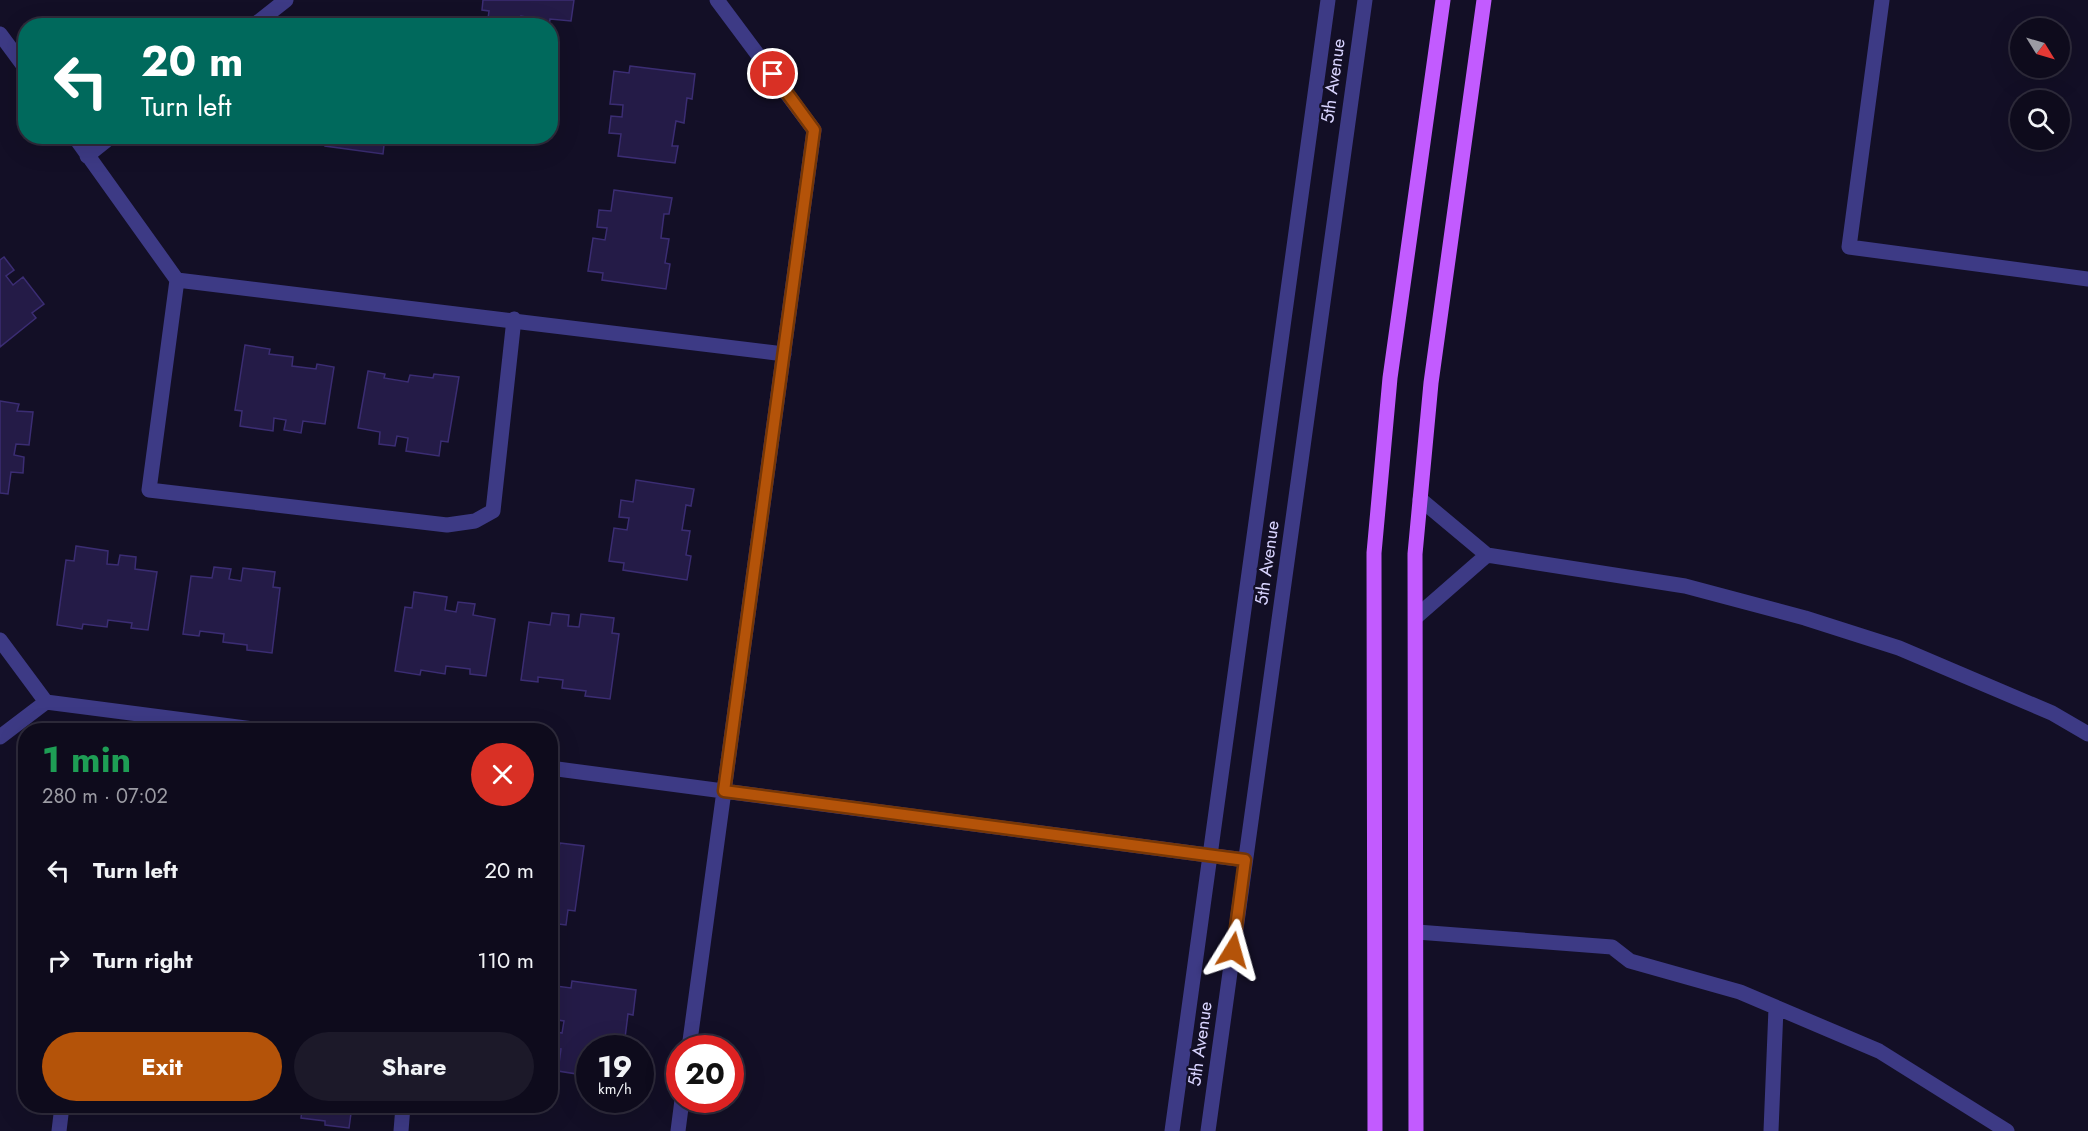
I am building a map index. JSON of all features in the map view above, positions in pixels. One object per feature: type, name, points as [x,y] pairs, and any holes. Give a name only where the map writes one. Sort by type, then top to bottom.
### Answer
[{"type":"main road","points":[[1375,1131],[1374,553],[1390,378],[1443,0]]},
{"type":"main road","points":[[1416,1131],[1415,554],[1431,382],[1484,0]]},
{"type":"street","points":[[264,18],[286,0]]},
{"type":"street","points":[[691,1035],[814,130],[717,0]]},
{"type":"street","name":"5th Avenue","points":[[1172,1131],[1328,0]]},
{"type":"street","name":"5th Avenue","points":[[1208,1131],[1365,0]]},
{"type":"street","points":[[1882,0],[1849,246],[2088,279]]},
{"type":"street","points":[[0,34],[18,58]]},
{"type":"street","points":[[79,144],[177,280],[150,490],[447,525],[476,521],[493,511],[514,319]]},
{"type":"street","points":[[87,156],[102,144]]},
{"type":"street","points":[[177,280],[514,319],[784,354]]},
{"type":"street","points":[[1420,499],[1487,555],[1685,586],[1805,618],[1899,648],[2052,713],[2088,734]]},
{"type":"street","points":[[1416,617],[1487,555]]},
{"type":"street","points":[[0,640],[46,702]]},
{"type":"street","points":[[18,723],[46,702],[208,723]]},
{"type":"street","points":[[0,737],[18,723]]},
{"type":"street","points":[[558,769],[1245,860]]},
{"type":"street","points":[[1417,932],[1612,947],[1630,962],[1740,992],[1879,1052],[2007,1131]]},
{"type":"street","points":[[1771,1131],[1776,1008]]},
{"type":"street","points":[[59,1131],[61,1113]]},
{"type":"street","points":[[401,1131],[402,1113]]},
{"type":"street","points":[[678,1131],[680,1113]]},
{"type":"building","points":[[483,0],[574,0],[571,21],[521,16],[521,18],[488,18],[489,11],[482,10]]},
{"type":"building","points":[[630,66],[695,74],[692,99],[687,98],[684,123],[676,121],[672,146],[678,146],[675,163],[618,156],[621,134],[609,133],[611,116],[622,117],[623,105],[610,104],[614,71],[629,73]]},
{"type":"building","points":[[325,144],[384,144],[383,154],[325,146]]},
{"type":"building","points":[[614,190],[672,198],[669,214],[664,214],[661,238],[669,239],[665,263],[670,264],[666,289],[602,280],[603,273],[588,271],[593,238],[605,240],[607,228],[597,227],[599,210],[611,211]]},
{"type":"building","points":[[4,257],[14,270],[6,276],[13,285],[23,277],[44,304],[32,313],[36,318],[0,347],[0,260]]},
{"type":"building","points":[[245,345],[270,349],[269,354],[293,357],[292,366],[316,369],[317,364],[334,367],[325,424],[303,421],[301,433],[284,430],[286,420],[274,418],[273,431],[240,426],[242,411],[235,410]]},
{"type":"building","points":[[368,371],[385,374],[384,378],[408,382],[410,375],[433,378],[434,374],[459,377],[448,442],[441,441],[439,456],[406,451],[408,438],[397,436],[395,446],[379,444],[380,432],[358,428]]},
{"type":"building","points":[[0,401],[19,404],[17,411],[33,412],[29,445],[16,444],[14,455],[24,457],[23,473],[11,472],[8,494],[0,493]]},
{"type":"building","points":[[636,480],[694,489],[691,506],[686,505],[682,530],[690,531],[686,555],[691,556],[687,580],[623,570],[624,563],[609,561],[614,528],[627,530],[629,518],[619,517],[621,500],[633,502]]},
{"type":"building","points":[[76,546],[108,551],[107,564],[118,565],[120,555],[136,557],[135,569],[157,572],[148,630],[131,628],[132,623],[108,620],[107,627],[83,624],[82,629],[57,625],[66,560],[74,561]]},
{"type":"building","points":[[214,567],[231,569],[229,579],[241,581],[243,568],[275,572],[273,587],[280,588],[272,653],[247,650],[247,645],[223,642],[224,634],[200,631],[199,636],[183,634],[191,576],[212,578]]},
{"type":"building","points":[[414,592],[447,597],[445,610],[456,612],[458,602],[475,604],[473,615],[495,619],[486,676],[470,674],[470,669],[446,666],[445,674],[421,670],[420,675],[395,671],[405,607],[412,608]]},
{"type":"building","points":[[552,613],[569,615],[568,626],[579,627],[581,614],[614,618],[612,633],[619,634],[610,699],[585,696],[586,691],[562,688],[563,680],[538,677],[538,682],[521,680],[529,622],[550,625]]},
{"type":"building","points":[[560,843],[584,846],[575,911],[568,910],[566,925],[558,924]]},
{"type":"building","points":[[572,981],[636,990],[633,1015],[628,1014],[625,1035],[576,1035],[576,1074],[558,1071],[561,1049],[558,1049],[558,1032],[562,1033],[564,1021],[558,1020],[558,986],[571,988]]},
{"type":"building","points":[[302,1113],[351,1113],[349,1128],[325,1125],[325,1121],[301,1118]]},
{"type":"route","points":[[773,74],[814,130],[724,791],[1245,860],[1233,950]]}]
